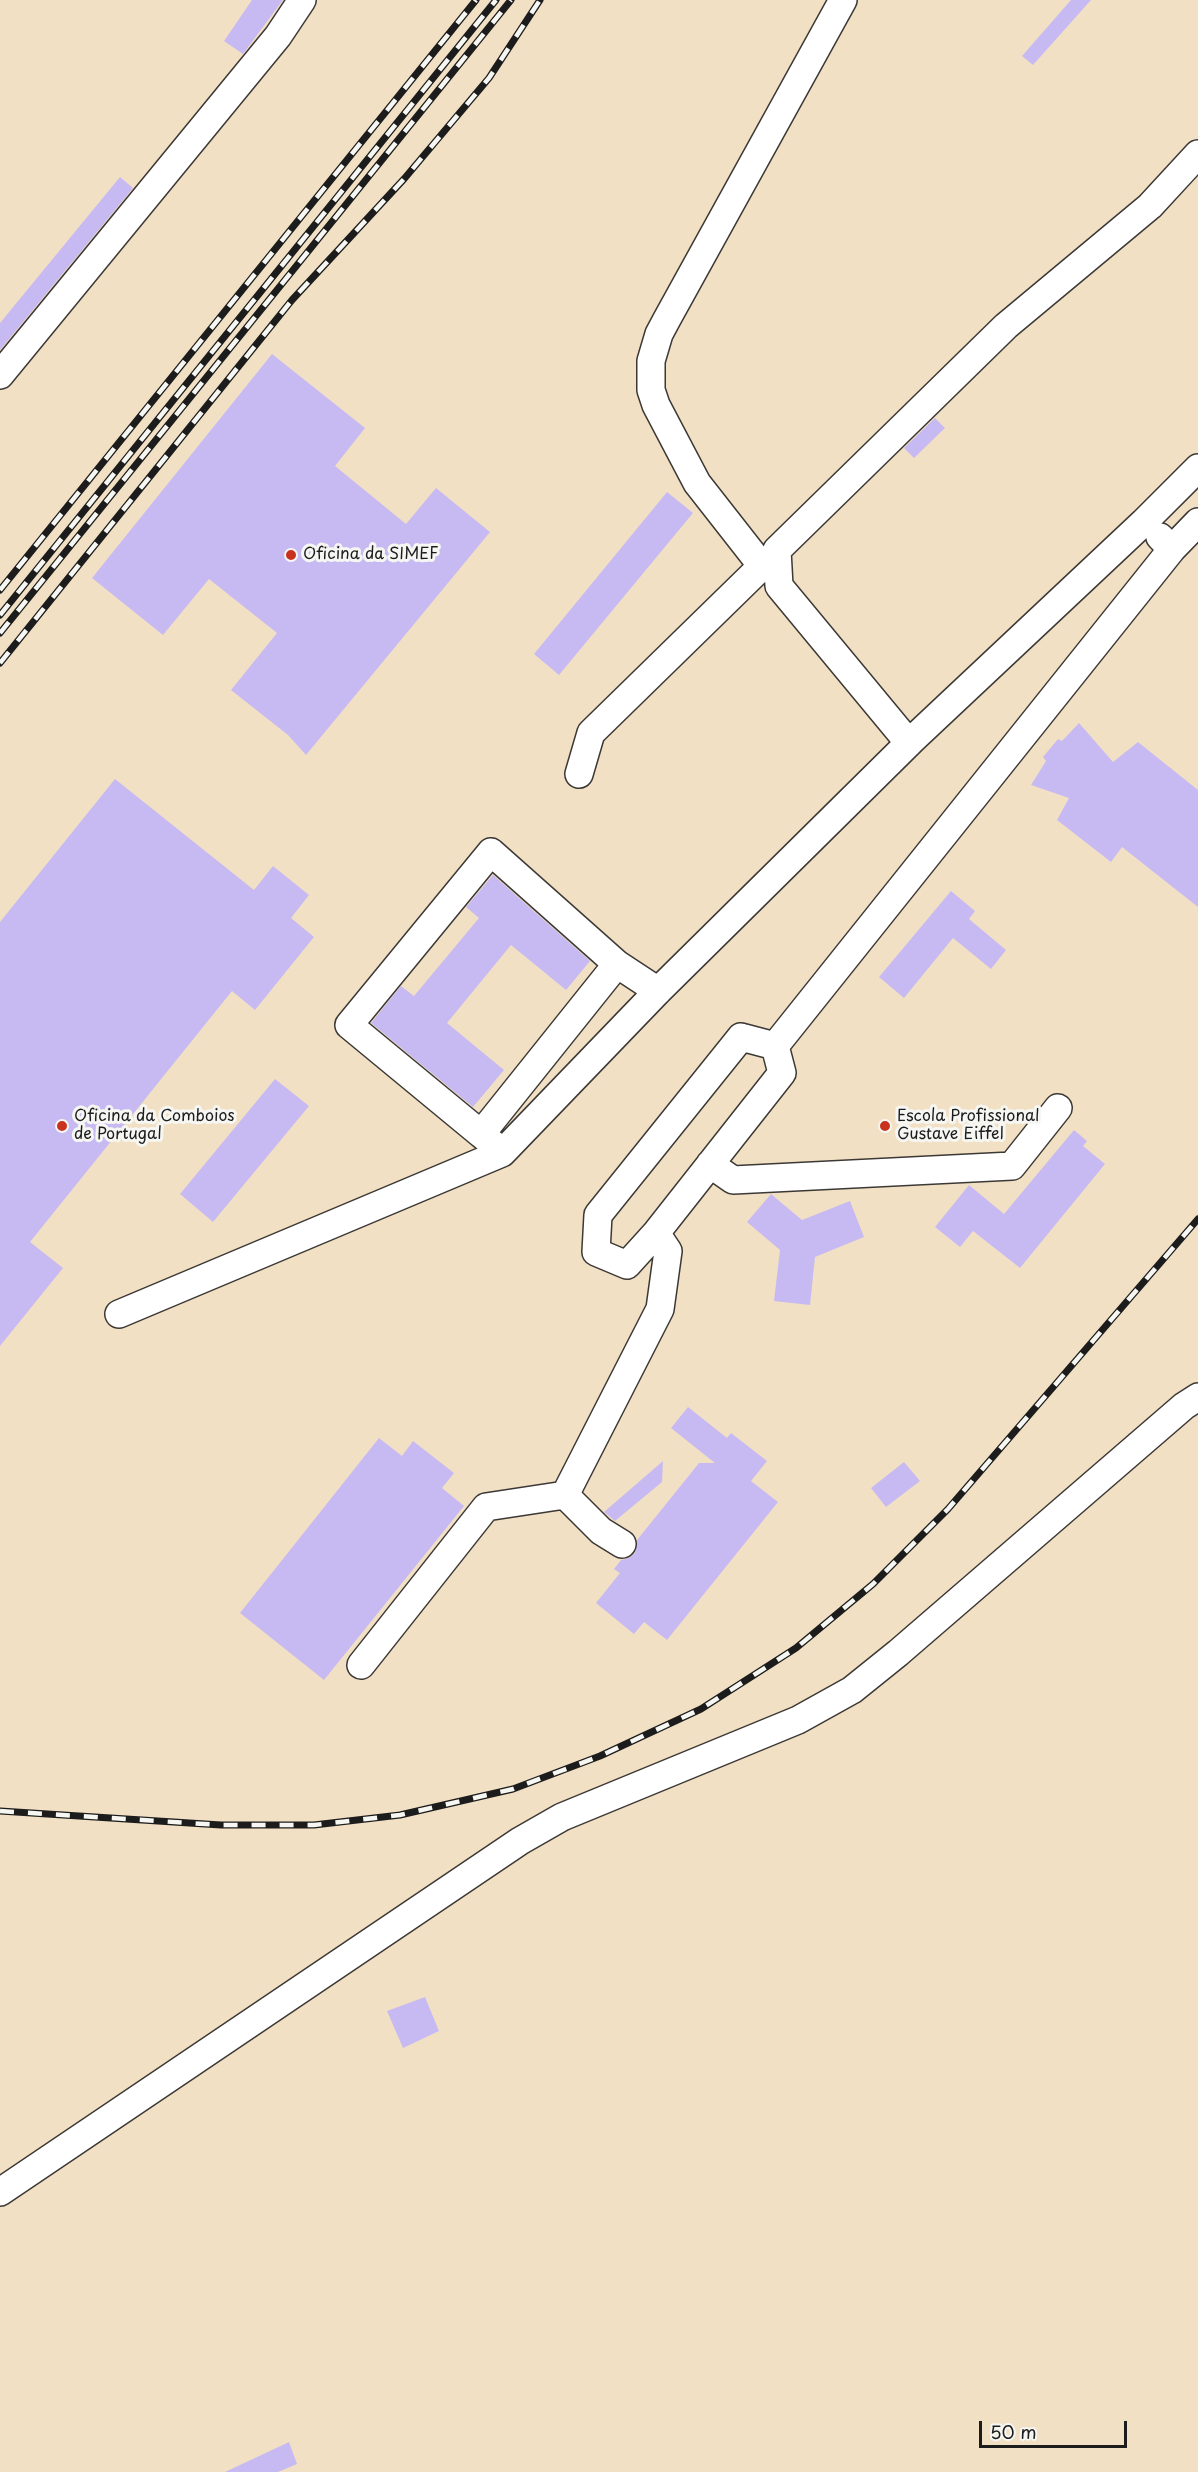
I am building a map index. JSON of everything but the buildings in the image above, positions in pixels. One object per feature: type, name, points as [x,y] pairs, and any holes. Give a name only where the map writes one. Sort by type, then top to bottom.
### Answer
[{"type":"street","points":[[0,375],[279,36],[302,0]]},
{"type":"street","points":[[843,0],[659,334],[651,361],[651,390],[656,405],[689,470],[705,496],[770,564],[778,586],[909,743]]},
{"type":"street","points":[[579,774],[591,733],[770,564],[777,550],[997,334],[1150,206],[1198,154]]},
{"type":"street","points":[[119,1314],[502,1153],[658,991],[909,743],[1144,522],[1198,468]]},
{"type":"street","points":[[1144,522],[1172,549]]},
{"type":"street","points":[[775,1046],[1172,549],[1198,522]]},
{"type":"street","points":[[502,1153],[350,1026],[491,852],[617,964],[658,991]]},
{"type":"street","points":[[481,1134],[617,964]]},
{"type":"street","points":[[741,1037],[775,1046],[782,1073],[656,1233],[627,1264],[596,1252],[598,1215],[741,1037]]},
{"type":"street","points":[[710,1164],[733,1180],[1012,1166],[1058,1108]]},
{"type":"street","points":[[565,1495],[660,1310],[668,1251],[656,1233]]},
{"type":"street","points":[[0,2192],[520,1841],[562,1817],[798,1720],[852,1690],[1184,1406],[1198,1397]]},
{"type":"street","points":[[565,1495],[601,1531],[622,1544]]},
{"type":"street","points":[[360,1665],[486,1507],[565,1495]]},
{"type":"railway","points":[[0,590],[476,0]]},
{"type":"railway","points":[[0,615],[496,0]]},
{"type":"railway","points":[[0,633],[511,0]]},
{"type":"railway","points":[[0,663],[292,300],[404,179],[489,78],[540,0]]},
{"type":"railway","points":[[0,1811],[221,1825],[314,1825],[400,1815],[513,1789],[600,1756],[701,1709],[796,1648],[873,1584],[948,1509],[1198,1219]]},
{"type":"place","name":"Oficina da SIMEF","points":[[291,555]]},
{"type":"place","name":"Oficina da Comboios de Portugal","points":[[62,1126]]},
{"type":"place","name":"Escola Profissional Gustave Eiffel","points":[[885,1126]]}]
